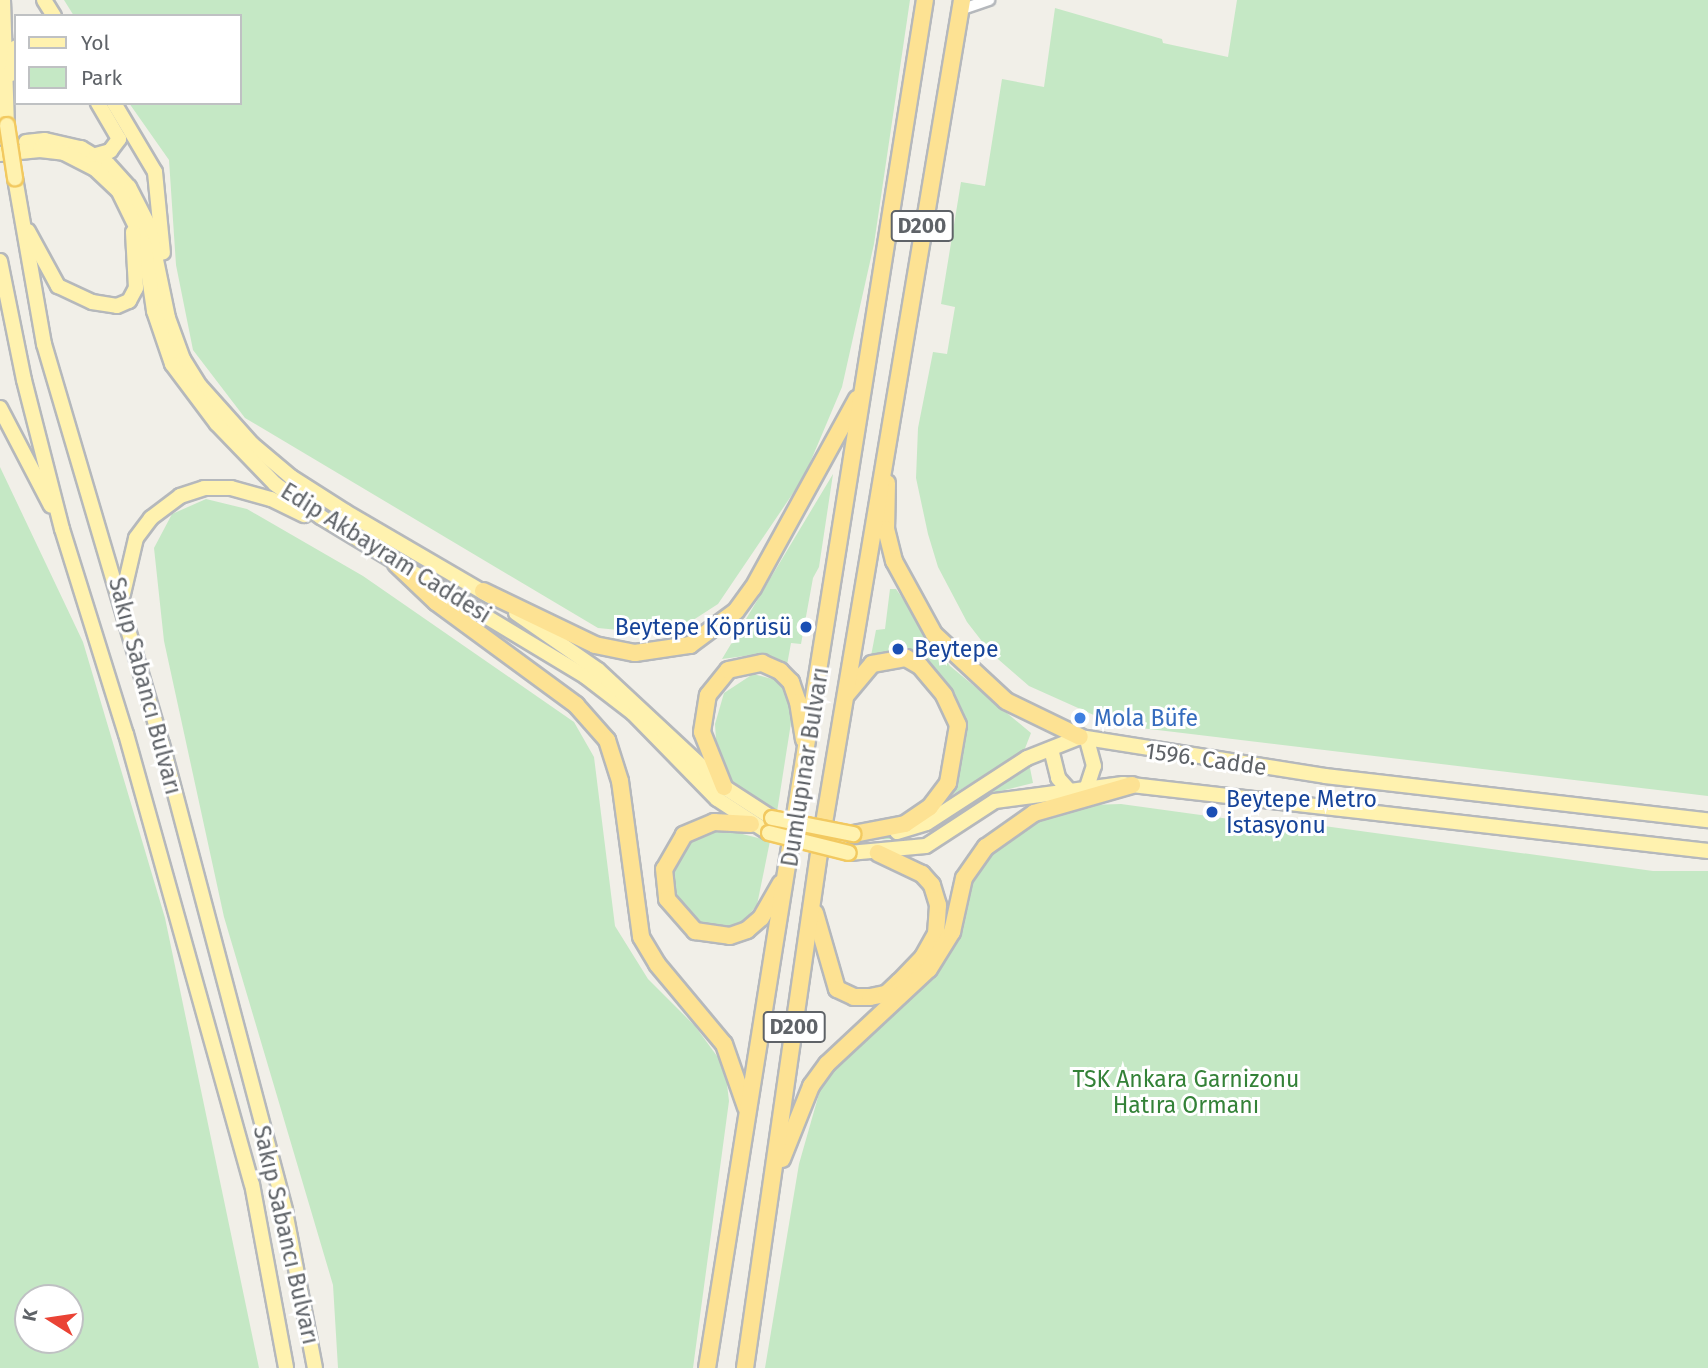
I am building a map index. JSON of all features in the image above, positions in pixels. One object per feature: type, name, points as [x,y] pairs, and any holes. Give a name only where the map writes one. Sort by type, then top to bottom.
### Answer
[{"type":"highway","name":"Dumlupınar Bulvarı","points":[[707,1368],[807,757],[925,0]]},
{"type":"highway","name":"Dumlupınar Bulvarı","points":[[745,1368],[813,898],[884,441],[963,3]]},
{"type":"highway","points":[[483,591],[595,645],[635,653],[690,645],[736,611],[753,588],[797,514],[865,381]]},
{"type":"highway","points":[[884,441],[889,544],[900,576],[925,621],[994,692],[1038,719],[1084,738]]},
{"type":"highway","points":[[396,564],[419,589],[576,705],[607,740],[620,780],[641,937],[657,964],[724,1044],[748,1117]]},
{"type":"highway","points":[[846,696],[872,664],[890,657],[906,658],[926,673],[944,695],[958,725],[948,783],[930,807],[905,824],[853,834]]},
{"type":"highway","points":[[724,787],[702,732],[704,707],[714,684],[742,664],[762,663],[791,682],[807,757]]},
{"type":"highway","points":[[769,1201],[811,1086],[849,1040],[929,970],[952,932],[964,878],[986,847],[1034,813],[1132,785]]},
{"type":"highway","points":[[751,824],[714,822],[684,835],[675,846],[664,869],[664,883],[667,900],[683,921],[711,935],[739,935],[766,910],[790,861]]},
{"type":"highway","points":[[813,898],[823,950],[837,989],[854,997],[886,994],[923,957],[939,916],[932,885],[922,874],[878,853]]},
{"type":"main road","name":"Sakıp Sabancı Bulvarı","points":[[3,0],[7,117],[19,209],[44,344],[124,609],[285,1211],[315,1368]]},
{"type":"main road","points":[[7,117],[14,63]]},
{"type":"main road","points":[[96,155],[110,151],[119,139],[99,105]]},
{"type":"main road","points":[[115,105],[155,172],[164,292]]},
{"type":"main road","name":"Edip Akbayram Caddesi","points":[[0,145],[45,140],[96,155],[129,187],[144,212],[183,359],[206,394],[251,444],[291,477],[483,591],[598,670],[724,787],[772,818],[853,834]]},
{"type":"main road","name":"Edip Akbayram Caddesi","points":[[0,155],[40,150],[64,153],[94,168],[124,200],[144,243],[161,335],[183,380],[267,476],[346,533],[586,677],[633,713],[717,799],[751,824],[769,833],[849,853]]},
{"type":"main road","points":[[19,209],[58,286],[92,302],[117,306],[133,295],[137,275],[124,200]]},
{"type":"main road","name":"Sakıp Sabancı Bulvarı","points":[[0,261],[24,380],[62,529],[126,734],[252,1184],[286,1368]]},
{"type":"main road","points":[[0,408],[62,529]]},
{"type":"main road","points":[[124,609],[125,572],[136,538],[160,510],[193,491],[242,490],[346,533]]},
{"type":"main road","points":[[853,834],[919,826],[991,779],[1051,749],[1084,738],[1094,766],[1087,787]]},
{"type":"main road","name":"1596. Cadde","points":[[1084,738],[1315,774],[1708,820]]},
{"type":"main road","points":[[1051,749],[1058,778],[1068,789]]},
{"type":"main road","name":"1596. Cadde","points":[[849,853],[917,849],[941,840],[977,809],[995,801],[1068,789],[1132,785],[1708,851]]},
{"type":"street","points":[[963,3],[989,0]]},
{"type":"green space","points":[[64,0],[910,0],[874,244],[842,387],[804,477],[718,604],[670,635],[598,628],[245,418],[193,350],[176,265],[169,160],[130,105],[242,105],[242,14],[73,14]]},
{"type":"green space","points":[[1237,0],[1708,0],[1708,796],[1116,725],[1029,686],[991,653],[967,622],[938,567],[928,534],[916,478],[918,428],[933,352],[947,354],[955,307],[941,304],[961,182],[985,186],[1002,79],[1044,87],[1055,8],[1162,39],[1163,43],[1228,57]]},
{"type":"green space","points":[[0,467],[83,642],[165,918],[259,1368],[0,1368]]},
{"type":"green space","points":[[833,474],[819,567],[813,578],[801,644],[791,643],[787,665],[760,654],[722,659]]},
{"type":"green space","points":[[206,499],[247,509],[363,576],[574,722],[594,757],[615,926],[648,979],[695,1026],[725,1067],[729,1101],[693,1368],[338,1368],[333,1285],[224,917],[164,641],[154,548],[172,514]]},
{"type":"green space","points":[[890,589],[896,589],[950,666],[1031,733],[1024,751],[947,798],[955,778],[962,715],[895,652],[870,661],[876,630],[885,629]]},
{"type":"green space","points":[[753,674],[776,680],[791,699],[793,710],[777,812],[742,793],[728,776],[716,740],[715,724],[724,693]]},
{"type":"green space","points":[[1029,763],[1033,783],[977,797],[948,822],[932,830],[895,839],[846,840],[925,830]]},
{"type":"green space","name":"TSK Ankara Garnizonu Hatıra Ormanı","points":[[1121,804],[1266,824],[1324,826],[1653,871],[1708,871],[1708,1368],[765,1368],[799,1164],[826,1069],[921,983],[984,858],[1036,818],[1090,805]]},
{"type":"green space","points":[[723,829],[770,841],[757,905],[739,927],[720,931],[693,922],[675,899],[671,880],[673,865],[690,839]]},
{"type":"place","name":"Beytepe Köprüsü","points":[[806,627]]},
{"type":"place","name":"Beytepe","points":[[898,649]]},
{"type":"place","name":"Mola Büfe","points":[[1080,718]]},
{"type":"place","name":"Beytepe Metro İstasyonu","points":[[1212,812]]}]
